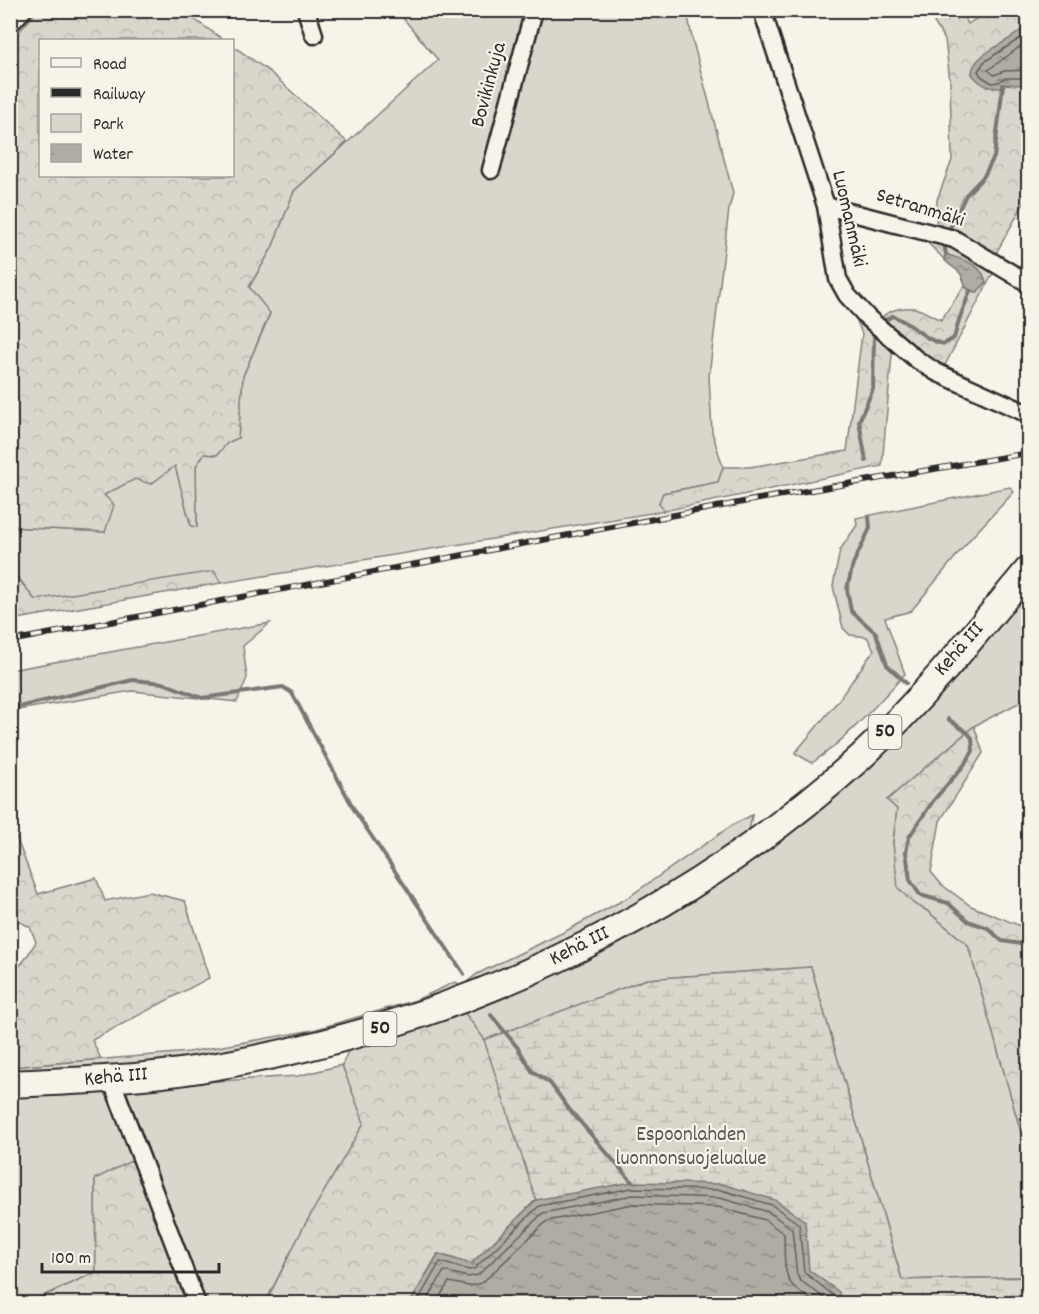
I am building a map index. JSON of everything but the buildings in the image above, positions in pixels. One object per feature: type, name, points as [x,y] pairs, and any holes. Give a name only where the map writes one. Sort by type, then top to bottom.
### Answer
[{"type":"highway","name":"Kehä III","points":[[10,1084],[197,1070],[288,1053],[372,1031],[474,996],[543,966],[622,926],[718,869],[802,807],[862,755],[902,716],[1029,570]]},
{"type":"street","points":[[10,24],[23,10]]},
{"type":"street","points":[[306,10],[314,35]]},
{"type":"street","name":"Bovikinkuja","points":[[491,170],[534,10]]},
{"type":"street","name":"Luomanmäki","points":[[762,10],[826,206],[838,279],[847,295],[868,318],[916,359],[936,372],[1029,414]]},
{"type":"street","name":"Setranmäki","points":[[826,206],[954,239],[1029,283]]},
{"type":"street","points":[[111,1078],[196,1304]]},
{"type":"green space","points":[[38,10],[184,11],[223,39],[39,39],[39,177],[234,177],[234,47],[270,72],[347,142],[294,191],[272,248],[249,287],[270,313],[243,376],[238,438],[227,443],[217,455],[204,454],[196,466],[197,527],[191,526],[175,466],[151,484],[135,479],[104,495],[114,505],[105,532],[11,527],[10,294],[19,270],[10,266],[11,41]]},
{"type":"green space","points":[[397,11],[687,11],[733,193],[729,209],[709,376],[712,432],[723,467],[718,482],[663,493],[659,503],[664,511],[221,583],[213,572],[35,600],[18,577],[11,578],[10,527],[105,532],[103,495],[135,478],[151,484],[175,465],[191,526],[197,526],[196,466],[204,454],[217,455],[227,443],[238,438],[243,376],[270,314],[249,287],[272,248],[294,191],[438,60]]},
{"type":"green space","points":[[927,11],[961,11],[968,24],[988,11],[1028,11],[1028,196],[995,255],[995,269],[943,369],[919,354],[879,321],[890,312],[909,308],[920,310],[941,320],[964,286],[970,291],[977,292],[945,255],[944,259],[928,243],[936,227],[937,200],[952,160],[950,81],[945,40]]},
{"type":"green space","points":[[852,308],[893,343],[882,466],[664,511],[659,503],[663,493],[718,482],[723,467],[749,467],[847,451],[862,334]]},
{"type":"green space","points":[[1010,487],[1014,492],[971,538],[911,611],[885,618],[905,674],[825,754],[812,763],[795,753],[838,701],[874,650],[867,637],[850,635],[843,628],[833,586],[840,550],[857,525],[856,518]]},
{"type":"green space","points":[[214,571],[221,583],[11,620],[11,578],[17,577],[35,600]]},
{"type":"green space","points":[[1028,584],[1028,698],[974,726],[887,800],[897,809],[893,843],[914,904],[926,910],[968,945],[1028,1157],[1028,1277],[902,1280],[810,967],[895,1285],[1028,1303],[282,1304],[580,1005],[484,1040],[464,1012],[749,860]]},
{"type":"green space","points":[[270,623],[243,646],[247,678],[237,702],[132,691],[11,711],[11,670]]},
{"type":"green space","points":[[974,726],[983,753],[940,821],[931,872],[942,885],[971,906],[1028,929],[1028,1157],[968,945],[926,910],[914,904],[898,888],[893,843],[897,809],[887,800]]},
{"type":"green space","points":[[752,815],[749,831],[660,894],[500,976],[317,1037],[127,1068],[11,1075],[11,1067],[189,1052],[313,1030],[416,1000],[455,982],[463,985],[477,974],[564,932],[627,898],[734,824]]},
{"type":"green space","points":[[10,821],[38,894],[96,878],[105,901],[149,892],[185,901],[209,978],[92,1040],[101,1059],[11,1067],[11,976],[36,942],[30,927],[11,917]]},
{"type":"green space","name":"Espoonlahden luonnonsuojelualue","points":[[811,967],[902,1280],[1028,1277],[1028,1303],[841,1303],[536,1200],[471,1264],[438,1254],[410,1303],[265,1304],[304,1226],[364,1123],[342,1065],[349,1049],[464,1012],[485,1040],[647,979]]},
{"type":"green space","name":"Espoonlahden luonnonsuojelualue","points":[[811,967],[902,1280],[1028,1277],[1028,1304],[410,1304],[438,1254],[471,1264],[536,1200],[484,1040],[647,979]]},
{"type":"green space","points":[[342,1065],[365,1123],[304,1226],[265,1303],[205,1303],[95,1179],[96,1272],[27,1303],[11,1304],[11,1098],[121,1087],[298,1076]]},
{"type":"green space","points":[[147,1153],[205,1303],[27,1304],[96,1272],[95,1179]]},
{"type":"water","points":[[1028,18],[1028,83],[1006,84],[1002,88],[982,84],[972,74],[973,67],[984,55],[1022,29]]},
{"type":"water","points":[[946,254],[976,267],[981,271],[986,283],[977,292],[968,289],[959,272],[944,259]]},
{"type":"water","points":[[632,1182],[722,1184],[775,1200],[805,1221],[809,1270],[839,1292],[841,1303],[410,1303],[438,1254],[471,1264],[536,1200]]},
{"type":"waterway","points":[[950,228],[966,195],[984,176],[994,157],[1003,85]]},
{"type":"waterway","points":[[944,244],[946,254]]},
{"type":"waterway","points":[[884,321],[892,316],[906,322],[930,339],[944,344],[954,338],[970,291]]},
{"type":"waterway","points":[[866,461],[859,421],[873,389],[874,337]]},
{"type":"waterway","points":[[869,517],[870,528],[853,564],[847,589],[851,611],[876,633],[887,665],[906,683]]},
{"type":"waterway","points":[[10,709],[133,680],[163,683],[202,698],[283,687],[292,693],[356,813],[464,974]]},
{"type":"waterway","points":[[948,719],[972,738],[973,751],[965,764],[933,801],[909,837],[906,852],[910,880],[920,895],[948,903],[968,921],[988,928],[1002,941],[1021,944],[1028,950]]},
{"type":"waterway","points":[[491,1015],[518,1048],[532,1071],[550,1083],[569,1109],[632,1182]]},
{"type":"railway","points":[[10,641],[759,499],[1028,453]]}]
